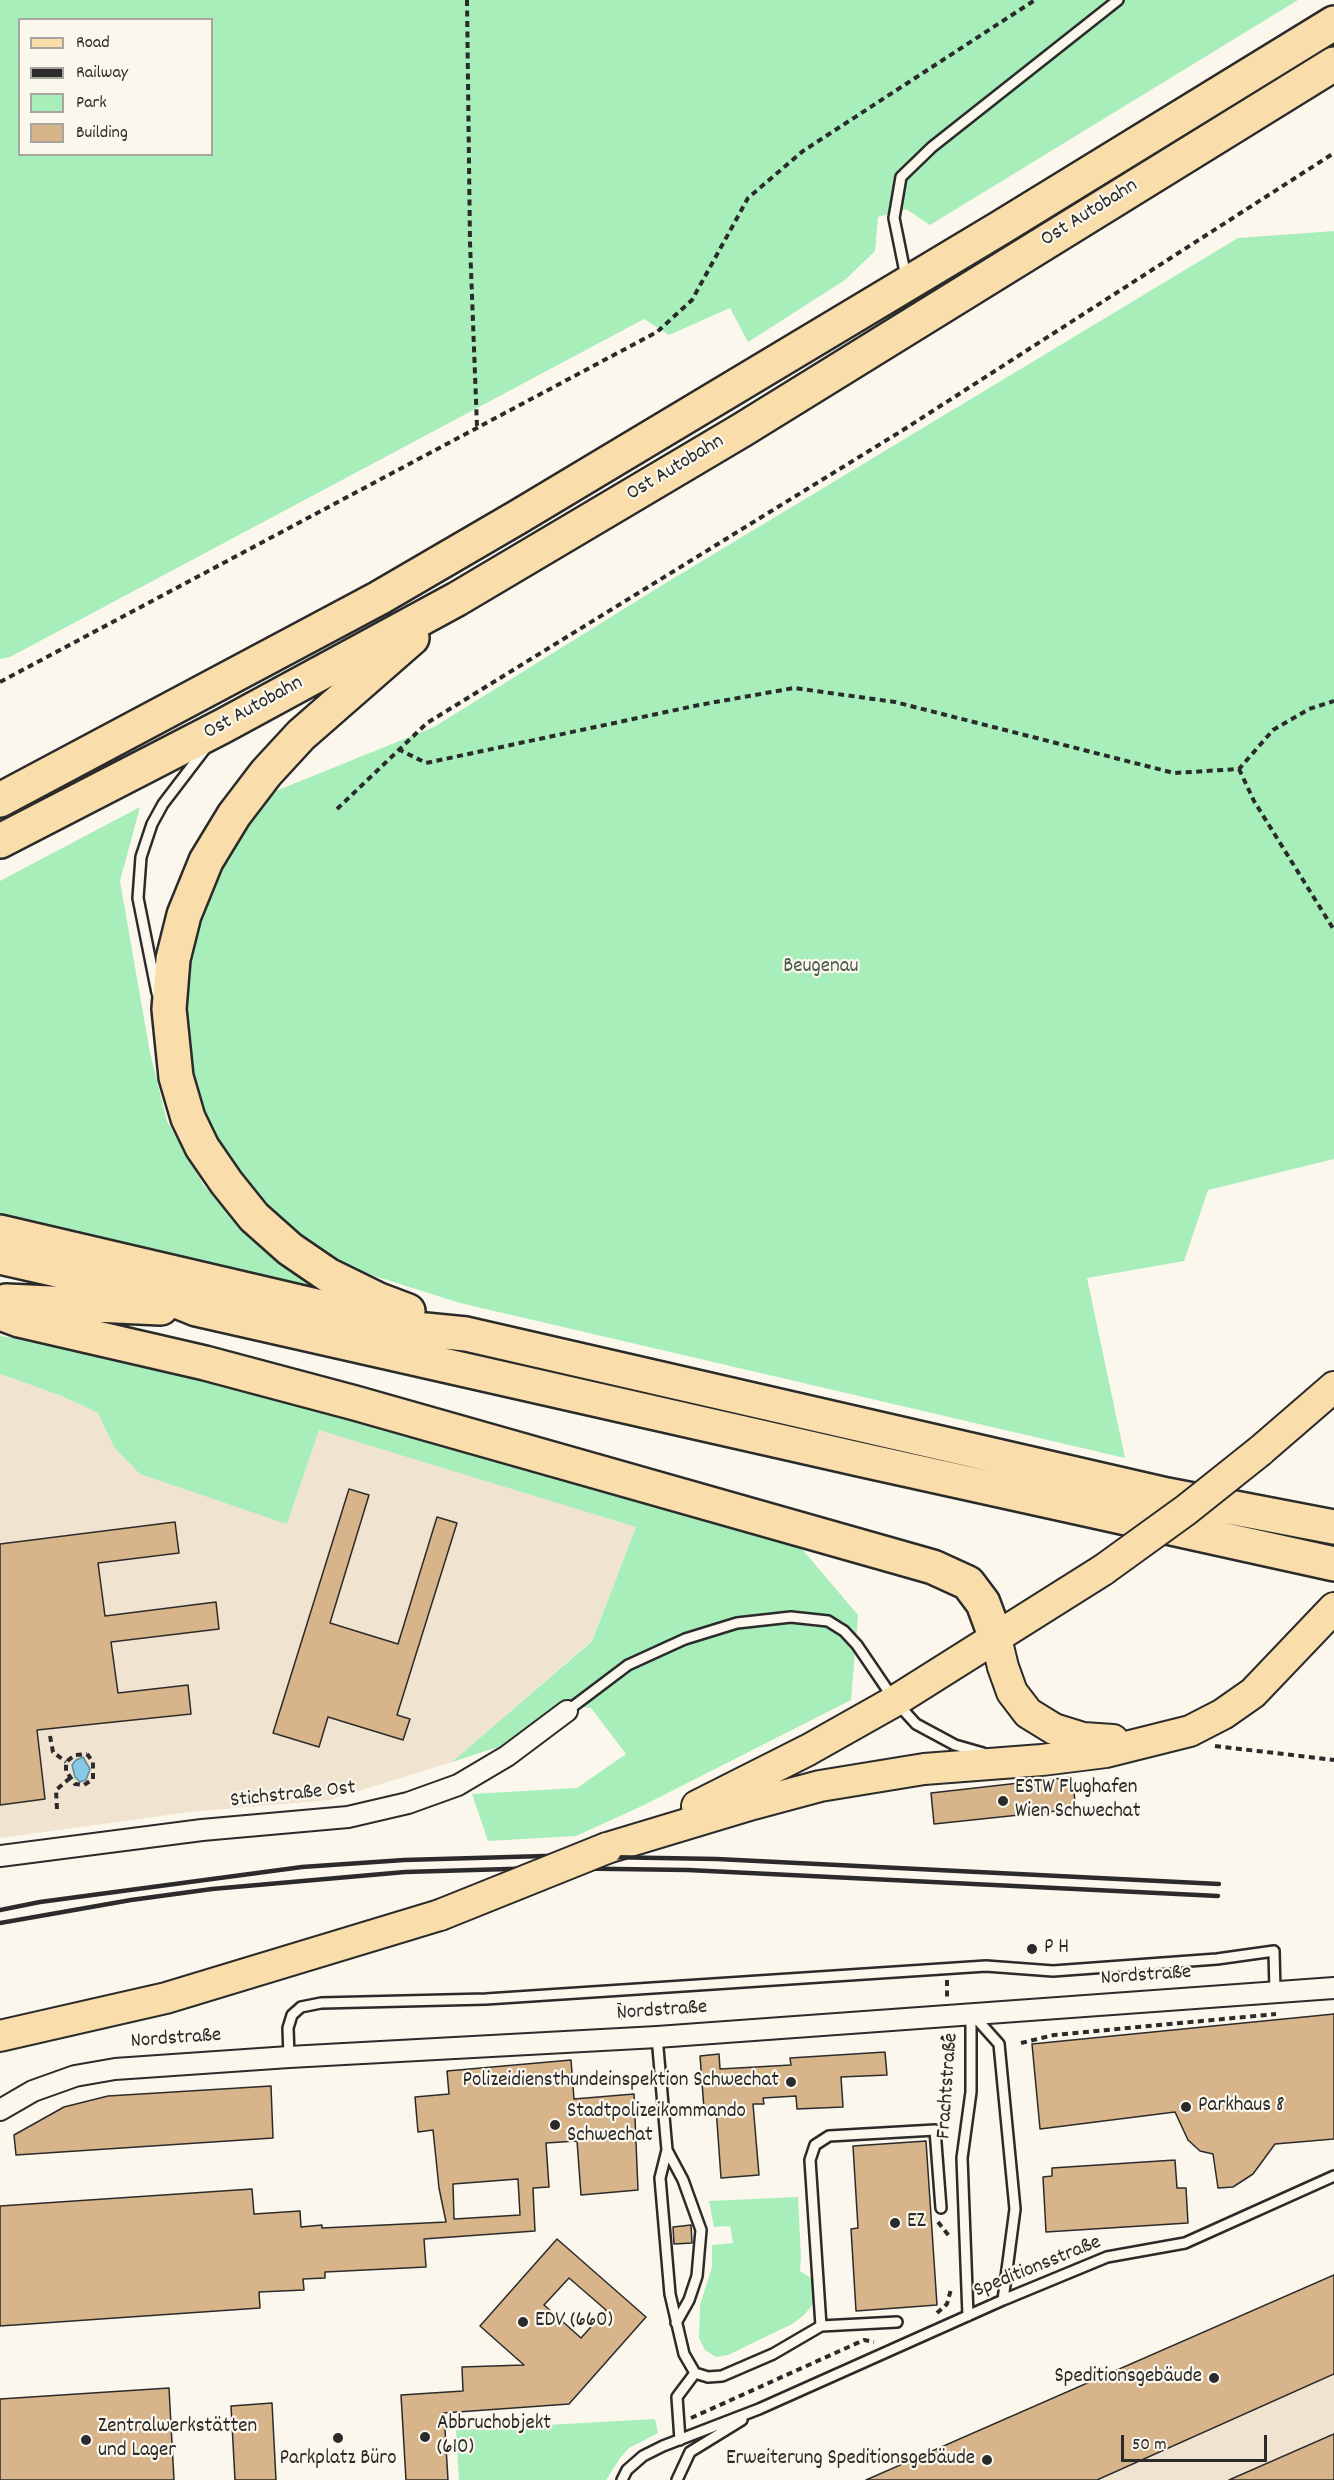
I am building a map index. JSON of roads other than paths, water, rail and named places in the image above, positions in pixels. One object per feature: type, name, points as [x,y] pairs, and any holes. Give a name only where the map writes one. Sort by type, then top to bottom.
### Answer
[{"type":"highway","name":"Ost Autobahn","points":[[0,800],[55,773],[379,598],[907,284],[1334,23]]},
{"type":"highway","name":"Ost Autobahn","points":[[0,841],[223,726],[457,599],[742,430],[1334,64]]},
{"type":"highway","points":[[457,599],[301,735],[266,773],[234,815],[206,861],[184,915],[173,959],[169,1009],[176,1077],[188,1118],[202,1147],[254,1217],[290,1249],[328,1275],[379,1300],[466,1334]]},
{"type":"highway","points":[[0,1232],[415,1329],[466,1334],[1167,1495],[1334,1527]]},
{"type":"highway","points":[[0,1257],[154,1292],[196,1310]]},
{"type":"highway","points":[[0,1300],[196,1310],[1334,1564]]},
{"type":"highway","points":[[0,1313],[19,1320],[204,1363],[355,1403],[933,1567],[968,1583],[983,1603],[996,1638]]},
{"type":"main road","points":[[0,2036],[166,1998],[440,1915],[607,1848],[699,1805],[808,1750],[895,1701],[1103,1570],[1186,1510],[1260,1452],[1334,1387]]},
{"type":"main road","points":[[607,1848],[820,1786],[924,1768],[1042,1760],[1106,1752],[1167,1738],[1223,1714],[1252,1693],[1334,1608]]},
{"type":"main road","points":[[996,1638],[1012,1692],[1028,1713],[1054,1729],[1083,1738],[1167,1738]]},
{"type":"street","name":"Stichstraße Ost","points":[[0,1856],[202,1830],[348,1817],[408,1803],[458,1785],[507,1756],[567,1712]]},
{"type":"street","name":"Nordstraße","points":[[0,2110],[33,2091],[75,2076],[105,2070],[290,2056],[657,2037],[1334,1988]]},
{"type":"lane","points":[[907,284],[894,218],[901,177],[932,147],[1118,0]]},
{"type":"lane","points":[[176,1077],[141,919],[138,898],[141,856],[152,824],[164,804],[223,726]]},
{"type":"lane","points":[[567,1712],[628,1665],[685,1639],[737,1623],[791,1617],[828,1621],[844,1631],[857,1645],[895,1701],[916,1724],[955,1745],[989,1755],[1042,1760]]},
{"type":"lane","points":[[290,2056],[288,2022],[292,2014],[301,2007],[321,2003],[486,1999],[986,1966],[1053,1971],[1217,1959],[1275,1951],[1275,1992]]},
{"type":"lane","name":"Frachtstraße","points":[[971,2013],[999,2044],[1015,2209],[1003,2300]]},
{"type":"lane","name":"Frachtstraße","points":[[968,2316],[962,2158],[971,2092],[971,2013]]},
{"type":"lane","points":[[657,2037],[667,2150],[660,2178],[670,2294],[684,2354],[695,2373],[708,2377],[722,2376],[773,2354],[821,2326],[897,2322]]},
{"type":"lane","points":[[821,2326],[810,2160],[815,2145],[829,2136],[935,2130],[941,2208]]},
{"type":"lane","points":[[667,2150],[683,2180],[701,2230],[697,2276],[689,2300],[676,2323]]},
{"type":"lane","name":"Speditionsstraße","points":[[622,2480],[627,2470],[643,2456],[759,2409],[1003,2300],[1107,2257],[1185,2243],[1334,2176]]},
{"type":"lane","points":[[680,2440],[678,2397],[695,2373]]},
{"type":"lane","name":"Speditionsstraße","points":[[677,2480],[690,2452],[759,2409]]},
{"type":"water","points":[[83,1757],[90,1769],[86,1780],[80,1782],[75,1777],[72,1765]]},
{"type":"railway","points":[[0,1910],[40,1902],[302,1867],[404,1860],[545,1856],[717,1859],[1219,1884]]},
{"type":"railway","points":[[0,1923],[131,1900],[212,1889],[405,1872],[543,1868],[688,1870],[1218,1896]]},
{"type":"place","name":"ESTW Flughafen Wien Schwechat","points":[[1003,1801]]},
{"type":"place","name":"P H","points":[[1032,1949]]},
{"type":"place","name":"Polizeidiensthundeinspektion Schwechat","points":[[791,2082]]},
{"type":"place","name":"Parkhaus 8","points":[[1186,2107]]},
{"type":"place","name":"Stadtpolizeikommando Schwechat","points":[[555,2125]]},
{"type":"place","name":"EZ","points":[[895,2223]]},
{"type":"place","name":"EDV (660)","points":[[523,2322]]},
{"type":"place","name":"Speditionsgebäude","points":[[1214,2378]]},
{"type":"place","name":"Abbruchobjekt (610)","points":[[425,2437]]},
{"type":"place","name":"Parkplatz Büro","points":[[338,2438]]},
{"type":"place","name":"Zentralwerkstätten und Lager","points":[[86,2440]]},
{"type":"place","name":"Erweiterung Speditionsgebäude","points":[[987,2460]]},
{"type":"park label","name":"Beugenau","points":[[821,968]]}]
